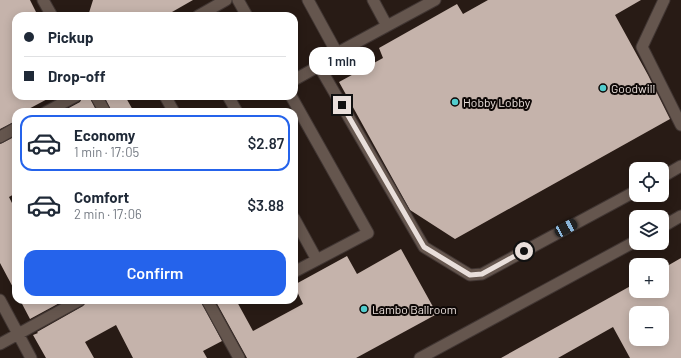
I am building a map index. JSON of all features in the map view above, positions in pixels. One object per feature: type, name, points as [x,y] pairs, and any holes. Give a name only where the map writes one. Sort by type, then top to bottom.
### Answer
[{"type":"lane","points":[[43,0],[50,12]]},
{"type":"lane","points":[[205,12],[226,0]]},
{"type":"lane","points":[[238,0],[245,12]]},
{"type":"lane","points":[[308,0],[337,53]]},
{"type":"lane","points":[[373,0],[387,26]]},
{"type":"lane","points":[[298,78],[319,66],[337,53],[435,0]]},
{"type":"lane","points":[[664,0],[642,47],[681,125]]},
{"type":"lane","points":[[319,66],[424,247],[470,275],[482,274],[629,195]]},
{"type":"lane","points":[[54,108],[68,100]]},
{"type":"lane","points":[[298,108],[368,232],[298,270]]},
{"type":"lane","points":[[0,137],[12,130]]},
{"type":"lane","points":[[669,172],[681,166]]},
{"type":"lane","points":[[669,223],[681,216]]},
{"type":"lane","points":[[298,225],[317,260]]},
{"type":"lane","points":[[420,358],[629,245]]},
{"type":"lane","points":[[0,300],[31,358]]},
{"type":"lane","points":[[0,344],[73,304]]},
{"type":"lane","points":[[210,304],[239,358]]},
{"type":"building","points":[[0,0],[30,0],[36,12],[12,12],[12,100],[46,100],[30,108],[12,108],[12,123],[0,129]]},
{"type":"building","points":[[93,0],[193,0],[172,12],[89,12]]},
{"type":"building","points":[[488,0],[641,0],[615,15],[670,119],[455,239],[410,210],[339,82],[383,58],[379,48],[457,4],[463,14]]},
{"type":"building","points":[[81,100],[91,100],[95,108],[69,108]]},
{"type":"building","points":[[106,100],[127,100],[132,108],[110,108]]},
{"type":"building","points":[[12,138],[12,195],[9,197],[12,203],[12,286],[0,263],[0,144]]},
{"type":"building","name":"Lambo Ballroom","points":[[401,249],[437,314],[356,358],[247,358],[217,304],[238,304],[253,331],[303,304],[298,293],[298,283],[347,256],[357,274]]},
{"type":"building","points":[[681,258],[681,358],[630,358],[613,327],[558,358],[501,358],[629,287],[629,298],[669,298],[669,265]]},
{"type":"building","points":[[22,304],[58,304],[30,319]]},
{"type":"building","points":[[84,304],[202,304],[222,341],[203,351],[207,358],[133,358],[116,325],[85,342],[94,358],[46,358],[33,335]]},
{"type":"place","name":"Goodwill","points":[[603,88]]},
{"type":"place","name":"Hobby Lobby","points":[[455,102]]},
{"type":"place","name":"Lambo Ballroom","points":[[364,309]]},
{"type":"route","points":[[342,105],[424,247],[470,275],[482,274],[524,251]]}]
